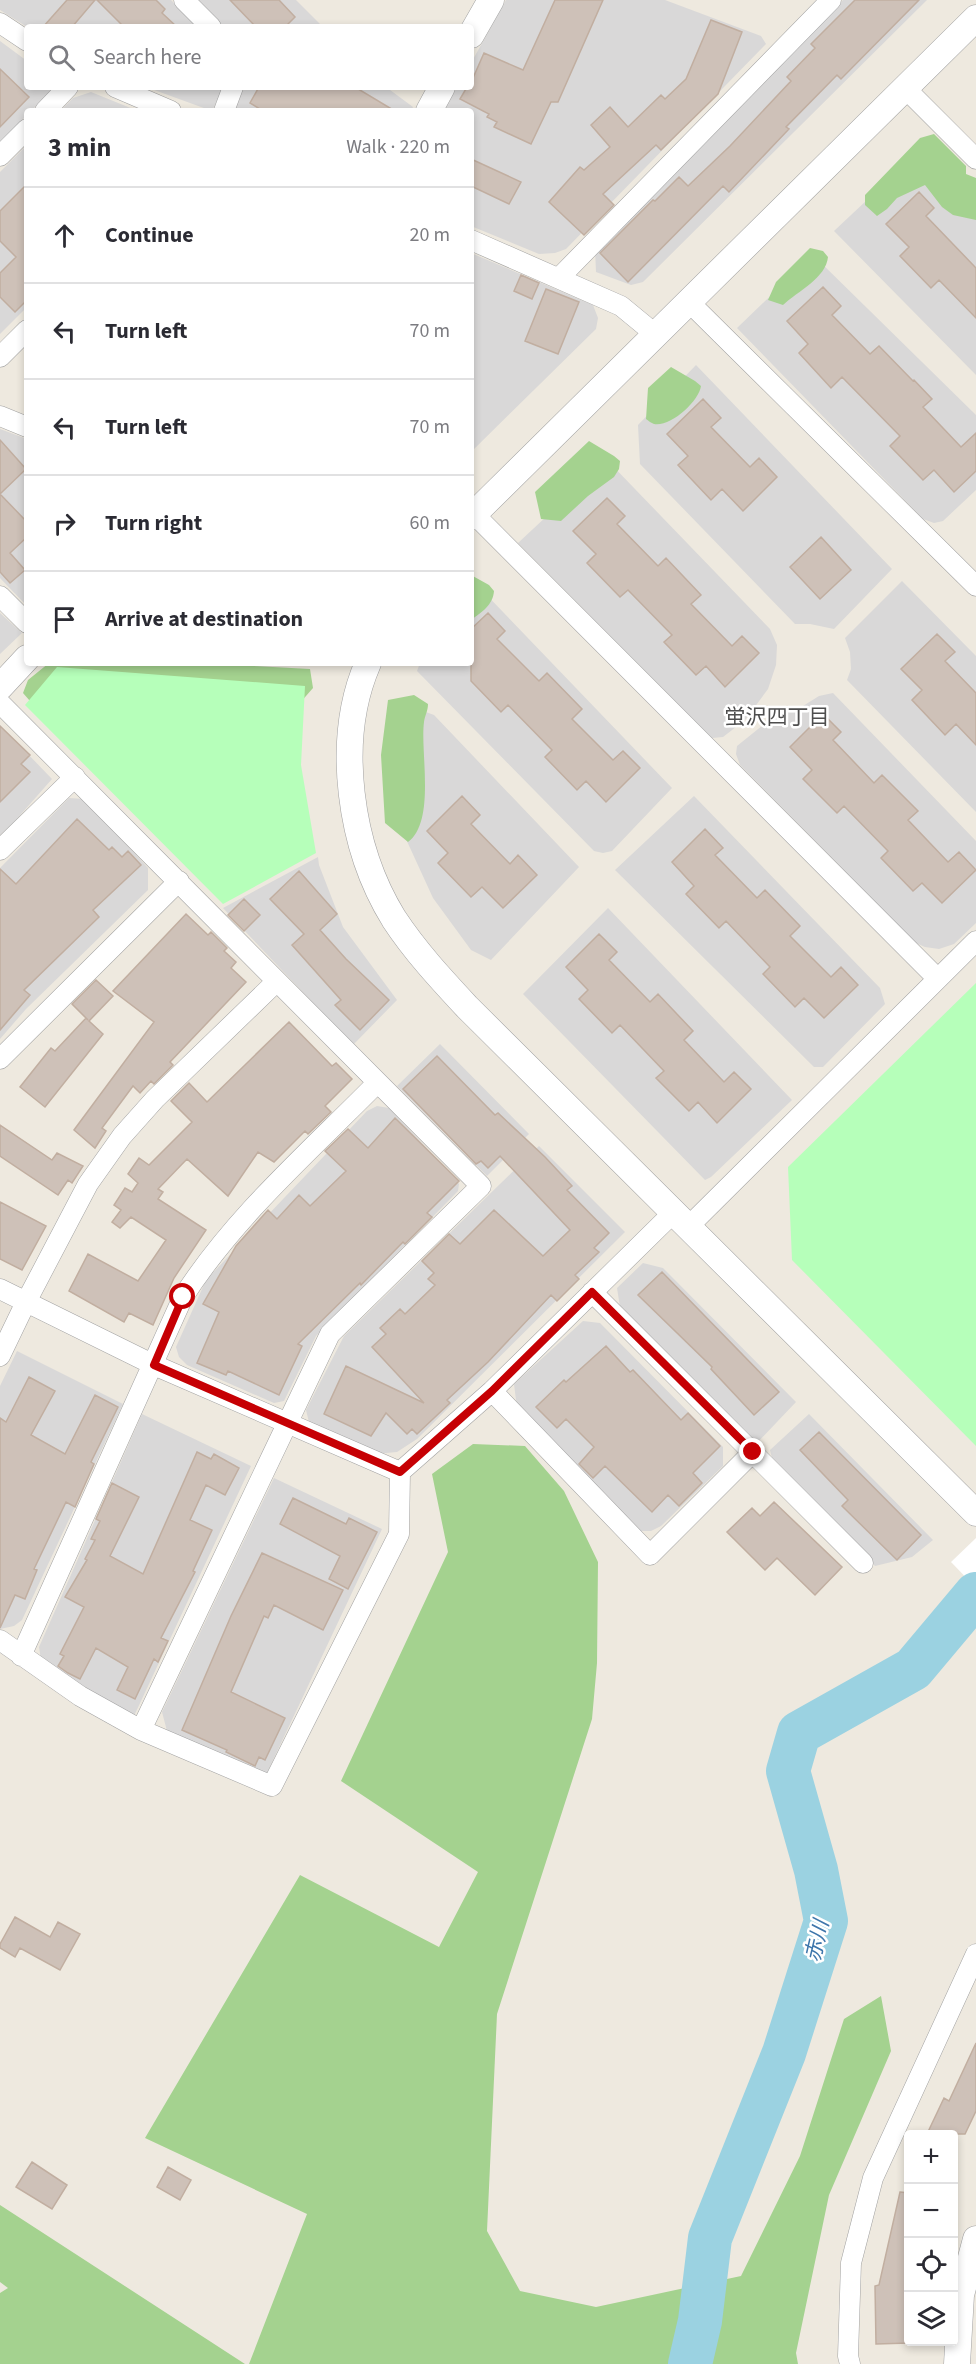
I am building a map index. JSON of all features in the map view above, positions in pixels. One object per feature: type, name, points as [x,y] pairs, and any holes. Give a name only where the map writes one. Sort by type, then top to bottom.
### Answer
[{"type":"street","points":[[184,0],[208,24]]},
{"type":"street","points":[[474,30],[491,0]]},
{"type":"street","points":[[559,278],[831,0]]},
{"type":"street","points":[[474,514],[976,18]]},
{"type":"street","points":[[0,23],[24,39]]},
{"type":"street","points":[[905,88],[976,159]]},
{"type":"street","points":[[48,108],[65,90]]},
{"type":"street","points":[[122,90],[164,108]]},
{"type":"street","points":[[225,108],[232,90]]},
{"type":"street","points":[[431,108],[440,90]]},
{"type":"street","points":[[0,156],[24,132]]},
{"type":"street","points":[[474,241],[621,306],[655,334]]},
{"type":"street","points":[[688,301],[976,586]]},
{"type":"street","points":[[0,357],[24,333]]},
{"type":"street","points":[[0,416],[24,425]]},
{"type":"street","points":[[474,518],[937,978]]},
{"type":"street","points":[[0,596],[24,620]]},
{"type":"street","points":[[0,687],[24,661]]},
{"type":"street","points":[[367,666],[352,720],[350,770],[356,823],[369,872],[394,918],[427,963],[467,1007],[976,1513]]},
{"type":"street","points":[[0,703],[481,1186],[330,1334],[141,1730]]},
{"type":"street","points":[[0,850],[75,777]]},
{"type":"street","points":[[0,1059],[179,881]]},
{"type":"street","points":[[0,1640],[80,1696],[141,1730],[272,1786],[399,1534],[400,1472],[492,1391],[592,1292],[680,1220],[976,941]]},
{"type":"street","points":[[0,1356],[88,1184],[122,1136],[155,1099],[276,982]]},
{"type":"street","points":[[21,1656],[183,1297],[231,1230],[377,1083]]},
{"type":"street","points":[[0,1289],[154,1365],[400,1472]]},
{"type":"street","points":[[592,1292],[863,1563]]},
{"type":"street","points":[[492,1391],[650,1555],[753,1452]]},
{"type":"street","points":[[850,2364],[848,2356],[851,2263],[873,2178],[976,1954]]},
{"type":"street","points":[[957,2364],[961,2295],[976,2239]]},
{"type":"shaded area","points":[[0,0],[171,0],[195,24],[24,25],[0,10]]},
{"type":"shaded area","points":[[195,0],[296,0],[320,24],[218,24]]},
{"type":"shaded area","points":[[506,0],[665,0],[761,36],[766,44],[566,249],[555,253],[539,254],[474,227],[474,108],[446,108],[455,90],[474,90],[474,58]]},
{"type":"shaded area","points":[[843,0],[927,0],[643,282],[631,285],[596,272],[595,249]]},
{"type":"shaded area","points":[[0,41],[24,59],[24,90],[52,90],[34,108],[24,108],[24,118],[0,142]]},
{"type":"shaded area","points":[[154,90],[222,90],[214,108],[204,108]]},
{"type":"shaded area","points":[[239,90],[390,90],[413,107],[412,108],[234,108]]},
{"type":"shaded area","points":[[91,92],[131,108],[63,108],[73,98]]},
{"type":"shaded area","points":[[24,148],[24,310],[0,334],[0,172]]},
{"type":"shaded area","points":[[917,153],[976,213],[976,375],[834,231]]},
{"type":"shaded area","points":[[474,254],[593,305],[598,318],[596,329],[474,449]]},
{"type":"shaded area","points":[[813,255],[976,415],[976,490],[943,521],[934,523],[923,519],[737,328]]},
{"type":"shaded area","points":[[696,365],[892,569],[834,629],[810,624],[795,624],[640,464],[638,425]]},
{"type":"shaded area","points":[[0,429],[24,438],[24,603],[0,578]]},
{"type":"shaded area","points":[[607,460],[770,629],[777,645],[776,665],[768,689],[745,720],[723,737],[712,738],[518,543]]},
{"type":"shaded area","points":[[902,581],[976,656],[976,812],[847,680],[851,669],[850,652],[845,638]]},
{"type":"shaded area","points":[[477,585],[672,788],[612,851],[603,853],[594,851],[417,671],[419,666],[474,666],[474,588]]},
{"type":"shaded area","points":[[0,613],[22,633],[0,654]]},
{"type":"shaded area","points":[[833,693],[976,841],[976,923],[954,944],[939,949],[916,943],[740,765],[736,754],[737,746],[783,709],[803,706],[819,696]]},
{"type":"shaded area","points":[[404,704],[434,715],[579,867],[491,960],[471,950],[433,898],[400,826]]},
{"type":"shaded area","points":[[0,725],[52,779],[0,835]]},
{"type":"shaded area","points":[[694,796],[880,988],[885,1004],[823,1067],[814,1067],[615,870]]},
{"type":"shaded area","points":[[69,798],[85,799],[148,868],[148,890],[26,1009],[0,1039],[0,868]]},
{"type":"shaded area","points":[[318,857],[343,927],[397,1000],[353,1045],[223,908]]},
{"type":"shaded area","points":[[608,908],[792,1100],[711,1177],[705,1180],[523,994]]},
{"type":"shaded area","points":[[440,1044],[529,1134],[487,1176],[397,1086]]},
{"type":"shaded area","points":[[377,1106],[389,1108],[453,1176],[459,1184],[458,1191],[316,1336],[284,1401],[274,1403],[187,1365],[179,1357],[176,1347],[206,1280],[367,1111]]},
{"type":"shaded area","points":[[539,1146],[625,1232],[417,1439],[397,1452],[375,1454],[309,1422],[306,1410],[344,1336]]},
{"type":"shaded area","points":[[643,1263],[663,1268],[796,1402],[755,1445],[620,1307],[617,1288]]},
{"type":"shaded area","points":[[583,1321],[600,1323],[723,1447],[723,1466],[661,1526],[651,1531],[637,1531],[520,1410],[516,1400],[514,1384]]},
{"type":"shaded area","points":[[17,1351],[123,1404],[22,1620],[14,1626],[0,1629],[0,1386]]},
{"type":"shaded area","points":[[142,1414],[251,1466],[134,1716],[81,1690],[41,1660],[39,1647]]},
{"type":"shaded area","points":[[809,1414],[933,1540],[912,1557],[875,1566],[773,1462],[770,1450]]},
{"type":"shaded area","points":[[274,1478],[382,1529],[266,1775],[167,1731],[162,1712]]},
{"type":"green space","points":[[934,134],[966,166],[966,174],[976,178],[976,220],[953,215],[942,207],[925,185],[897,198],[877,216],[865,205],[865,195],[920,138]]},
{"type":"green space","points":[[810,248],[823,251],[828,257],[826,265],[817,278],[783,305],[768,300],[776,282]]},
{"type":"green space","points":[[671,367],[701,386],[695,399],[683,412],[661,424],[654,424],[646,419],[648,388]]},
{"type":"green space","points":[[589,441],[620,461],[619,469],[614,477],[588,496],[561,521],[541,519],[535,492]]},
{"type":"green space","points":[[474,577],[489,585],[494,591],[489,604],[474,618]]},
{"type":"green space","points":[[45,666],[254,666],[310,669],[313,688],[292,712],[43,716],[23,693],[28,680]]},
{"type":"green space","points":[[57,667],[305,686],[301,765],[316,853],[223,904],[25,705]]},
{"type":"green space","points":[[414,695],[428,704],[423,735],[425,785],[422,819],[417,832],[408,842],[385,823],[381,755],[388,700]]},
{"type":"green space","points":[[976,983],[976,1446],[792,1260],[788,1167]]},
{"type":"green space","points":[[473,1444],[525,1446],[564,1491],[598,1562],[597,1663],[592,1719],[497,2014],[487,2231],[520,2291],[596,2307],[741,2276],[800,2156],[844,2019],[881,1996],[891,2051],[829,2195],[796,2353],[798,2364],[249,2364],[307,2214],[145,2138],[300,1875],[439,1947],[478,1872],[341,1781],[448,1552],[432,1474]]},
{"type":"green space","points":[[0,2205],[245,2364],[0,2364],[0,2293],[8,2288],[0,2282]]},
{"type":"pier","points":[[976,1538],[976,1588],[951,1562]]},
{"type":"building","points":[[67,0],[95,0],[75,24],[46,24]]},
{"type":"building","points":[[97,0],[156,0],[165,9],[162,13],[174,24],[121,24]]},
{"type":"building","points":[[230,0],[279,0],[295,17],[288,24],[253,24]]},
{"type":"building","points":[[555,0],[603,0],[558,102],[551,102],[531,144],[494,127],[497,122],[487,117],[489,114],[460,99],[465,90],[474,90],[474,76],[484,53],[523,70]]},
{"type":"building","points":[[855,0],[919,0],[841,79],[837,75],[786,127],[789,129],[729,192],[723,186],[628,282],[600,253],[679,177],[688,186],[730,146],[791,81],[787,77],[815,48],[811,44]]},
{"type":"building","points":[[711,20],[742,32],[718,94],[661,150],[656,145],[603,194],[614,205],[584,235],[549,202],[580,167],[584,170],[610,147],[591,125],[610,107],[628,127],[661,95],[665,99],[686,79]]},
{"type":"building","points":[[0,69],[29,97],[0,127]]},
{"type":"building","points":[[257,90],[360,90],[390,108],[258,108],[250,103]]},
{"type":"building","points":[[474,160],[521,182],[509,204],[474,187]]},
{"type":"building","points":[[24,187],[24,303],[15,312],[0,297],[0,273],[16,257],[0,241],[0,211]]},
{"type":"building","points":[[919,192],[934,208],[926,216],[976,268],[976,318],[939,280],[931,288],[900,256],[909,247],[886,224]]},
{"type":"building","points":[[521,275],[539,283],[532,299],[514,291]]},
{"type":"building","points":[[823,287],[841,306],[832,315],[870,354],[879,346],[914,380],[932,399],[923,407],[961,447],[976,433],[976,471],[954,492],[934,470],[923,480],[890,446],[900,436],[842,377],[831,388],[799,353],[808,344],[787,321]]},
{"type":"building","points":[[546,289],[579,302],[558,354],[525,341]]},
{"type":"building","points":[[703,399],[721,418],[711,427],[750,467],[759,458],[777,477],[743,511],[722,489],[711,500],[678,465],[688,456],[667,434]]},
{"type":"building","points":[[0,440],[24,467],[24,471],[0,494]]},
{"type":"building","points":[[0,494],[24,519],[24,540],[10,553],[24,571],[10,583],[0,572]]},
{"type":"building","points":[[607,498],[625,516],[617,524],[658,566],[666,558],[701,595],[691,604],[732,646],[742,636],[759,653],[725,687],[706,666],[696,675],[664,642],[672,635],[628,590],[620,597],[587,563],[596,554],[573,531]]},
{"type":"building","points":[[821,537],[851,570],[820,599],[790,567]]},
{"type":"building","points":[[488,613],[505,631],[497,639],[539,681],[547,673],[582,709],[572,719],[613,760],[623,751],[640,768],[606,802],[586,781],[577,790],[545,757],[552,750],[508,705],[501,712],[471,681],[471,666],[474,666],[474,626]]},
{"type":"building","points":[[937,634],[955,652],[945,661],[976,693],[976,745],[956,724],[945,735],[912,700],[922,690],[901,669]]},
{"type":"building","points":[[823,714],[841,732],[833,740],[874,783],[882,775],[918,811],[908,820],[948,862],[959,852],[976,870],[942,903],[922,883],[913,891],[881,858],[888,851],[844,806],[837,813],[803,779],[812,770],[790,747]]},
{"type":"building","points":[[0,726],[30,755],[21,764],[30,772],[0,802]]},
{"type":"building","points":[[462,796],[480,815],[471,824],[510,864],[518,855],[537,875],[503,908],[482,887],[471,897],[438,863],[448,853],[427,831]]},
{"type":"building","points":[[77,819],[109,850],[112,847],[122,857],[128,851],[141,865],[93,910],[99,917],[24,990],[30,995],[0,1030],[0,869],[16,884]]},
{"type":"building","points":[[705,829],[723,848],[715,855],[757,898],[765,890],[800,926],[790,936],[831,977],[841,967],[858,985],[824,1018],[804,998],[795,1007],[763,974],[770,967],[726,921],[719,928],[686,894],[694,886],[672,862]]},
{"type":"building","points":[[299,871],[337,914],[320,930],[346,959],[389,1000],[360,1030],[335,1005],[341,1000],[292,945],[304,934],[270,899]]},
{"type":"building","points":[[244,899],[260,915],[244,931],[228,915]]},
{"type":"building","points":[[186,914],[208,935],[211,932],[227,948],[224,951],[236,962],[231,968],[246,982],[170,1062],[173,1065],[154,1084],[151,1081],[140,1093],[133,1086],[102,1128],[106,1131],[95,1148],[74,1130],[154,1022],[113,991]]},
{"type":"building","points":[[599,934],[617,952],[609,960],[650,1002],[658,994],[693,1031],[684,1040],[724,1082],[734,1072],[751,1089],[717,1123],[698,1102],[689,1111],[656,1078],[664,1071],[620,1025],[612,1033],[579,999],[588,990],[566,967]]},
{"type":"building","points":[[96,980],[113,996],[89,1021],[103,1034],[45,1107],[20,1087],[51,1048],[55,1051],[86,1018],[72,1004]]},
{"type":"building","points":[[289,1022],[332,1066],[336,1063],[352,1079],[325,1106],[331,1112],[308,1134],[305,1131],[274,1162],[258,1152],[228,1196],[187,1159],[158,1189],[163,1192],[158,1199],[206,1230],[174,1278],[153,1325],[129,1313],[124,1322],[69,1291],[88,1254],[138,1281],[166,1240],[131,1217],[120,1228],[112,1222],[121,1210],[114,1205],[125,1188],[132,1192],[138,1183],[128,1174],[139,1158],[149,1165],[192,1122],[171,1101],[189,1083],[207,1102]]},
{"type":"building","points":[[437,1056],[495,1115],[498,1113],[545,1157],[572,1186],[567,1190],[609,1233],[594,1248],[599,1252],[575,1275],[579,1279],[557,1301],[551,1295],[488,1362],[447,1400],[450,1403],[417,1434],[412,1429],[407,1434],[386,1413],[371,1436],[324,1414],[346,1366],[424,1403],[372,1347],[386,1334],[380,1328],[400,1309],[405,1314],[435,1285],[428,1279],[434,1273],[422,1261],[449,1234],[460,1244],[494,1210],[543,1256],[570,1230],[500,1156],[488,1168],[481,1161],[476,1164],[403,1089]]},
{"type":"building","points":[[395,1118],[459,1181],[427,1213],[432,1217],[405,1244],[403,1242],[298,1344],[302,1346],[279,1395],[228,1371],[226,1375],[197,1363],[219,1312],[203,1304],[236,1246],[268,1210],[277,1219],[299,1195],[310,1206],[346,1171],[325,1151],[348,1129],[368,1148]]},
{"type":"building","points":[[0,1125],[52,1160],[57,1153],[83,1166],[72,1183],[68,1180],[58,1195],[0,1156]]},
{"type":"building","points":[[0,1202],[46,1226],[22,1270],[0,1259]]},
{"type":"building","points":[[662,1272],[779,1392],[754,1415],[711,1369],[712,1367],[638,1295]]},
{"type":"building","points":[[606,1346],[630,1372],[633,1370],[681,1420],[688,1413],[720,1446],[693,1473],[702,1483],[679,1506],[668,1495],[652,1512],[605,1466],[593,1478],[579,1464],[594,1447],[566,1419],[557,1428],[536,1407],[564,1380],[566,1382]]},
{"type":"building","points":[[29,1377],[55,1391],[31,1435],[65,1454],[95,1395],[118,1407],[91,1462],[94,1464],[75,1507],[66,1502],[34,1569],[37,1570],[25,1599],[15,1595],[0,1628],[0,1418],[6,1422]]},
{"type":"building","points":[[819,1432],[921,1535],[897,1560],[842,1506],[848,1500],[800,1450]]},
{"type":"building","points":[[197,1452],[211,1459],[214,1454],[239,1468],[225,1495],[206,1485],[190,1520],[212,1530],[193,1571],[195,1572],[161,1638],[168,1641],[158,1662],[154,1659],[135,1699],[117,1690],[128,1667],[96,1648],[80,1679],[68,1673],[58,1666],[64,1656],[60,1654],[84,1607],[65,1597],[87,1560],[85,1559],[95,1540],[91,1539],[100,1521],[96,1519],[112,1483],[139,1497],[110,1556],[143,1574]]},
{"type":"building","points":[[293,1498],[346,1524],[349,1518],[377,1532],[348,1589],[329,1579],[340,1556],[280,1524]]},
{"type":"building","points":[[774,1502],[842,1567],[815,1595],[777,1558],[765,1570],[727,1532],[752,1508],[760,1516]]},
{"type":"building","points":[[262,1553],[343,1590],[323,1630],[274,1605],[268,1618],[264,1616],[231,1692],[285,1718],[265,1760],[259,1757],[255,1766],[226,1752],[227,1750],[182,1730],[231,1616]]},
{"type":"building","points":[[15,1917],[50,1937],[58,1922],[80,1934],[60,1970],[20,1948],[15,1957],[0,1948]]},
{"type":"building","points":[[976,2043],[976,2111],[965,2134],[958,2134],[958,2130],[929,2130],[944,2098],[949,2101]]},
{"type":"building","points":[[32,2162],[67,2185],[52,2209],[16,2187]]},
{"type":"building","points":[[168,2167],[191,2180],[180,2200],[157,2187]]},
{"type":"building","points":[[900,2192],[904,2192],[904,2343],[876,2344],[875,2286],[879,2285]]},
{"type":"waterway","name":"赤川","points":[[690,2364],[700,2321],[710,2238],[784,2053],[826,1921],[816,1870],[788,1771],[799,1733],[913,1669],[976,1594]]},
{"type":"district","name":"蛍沢四丁目","points":[[777,717]]},
{"type":"route","points":[[183,1297],[154,1365],[400,1472],[492,1391],[592,1292],[753,1452]]}]
